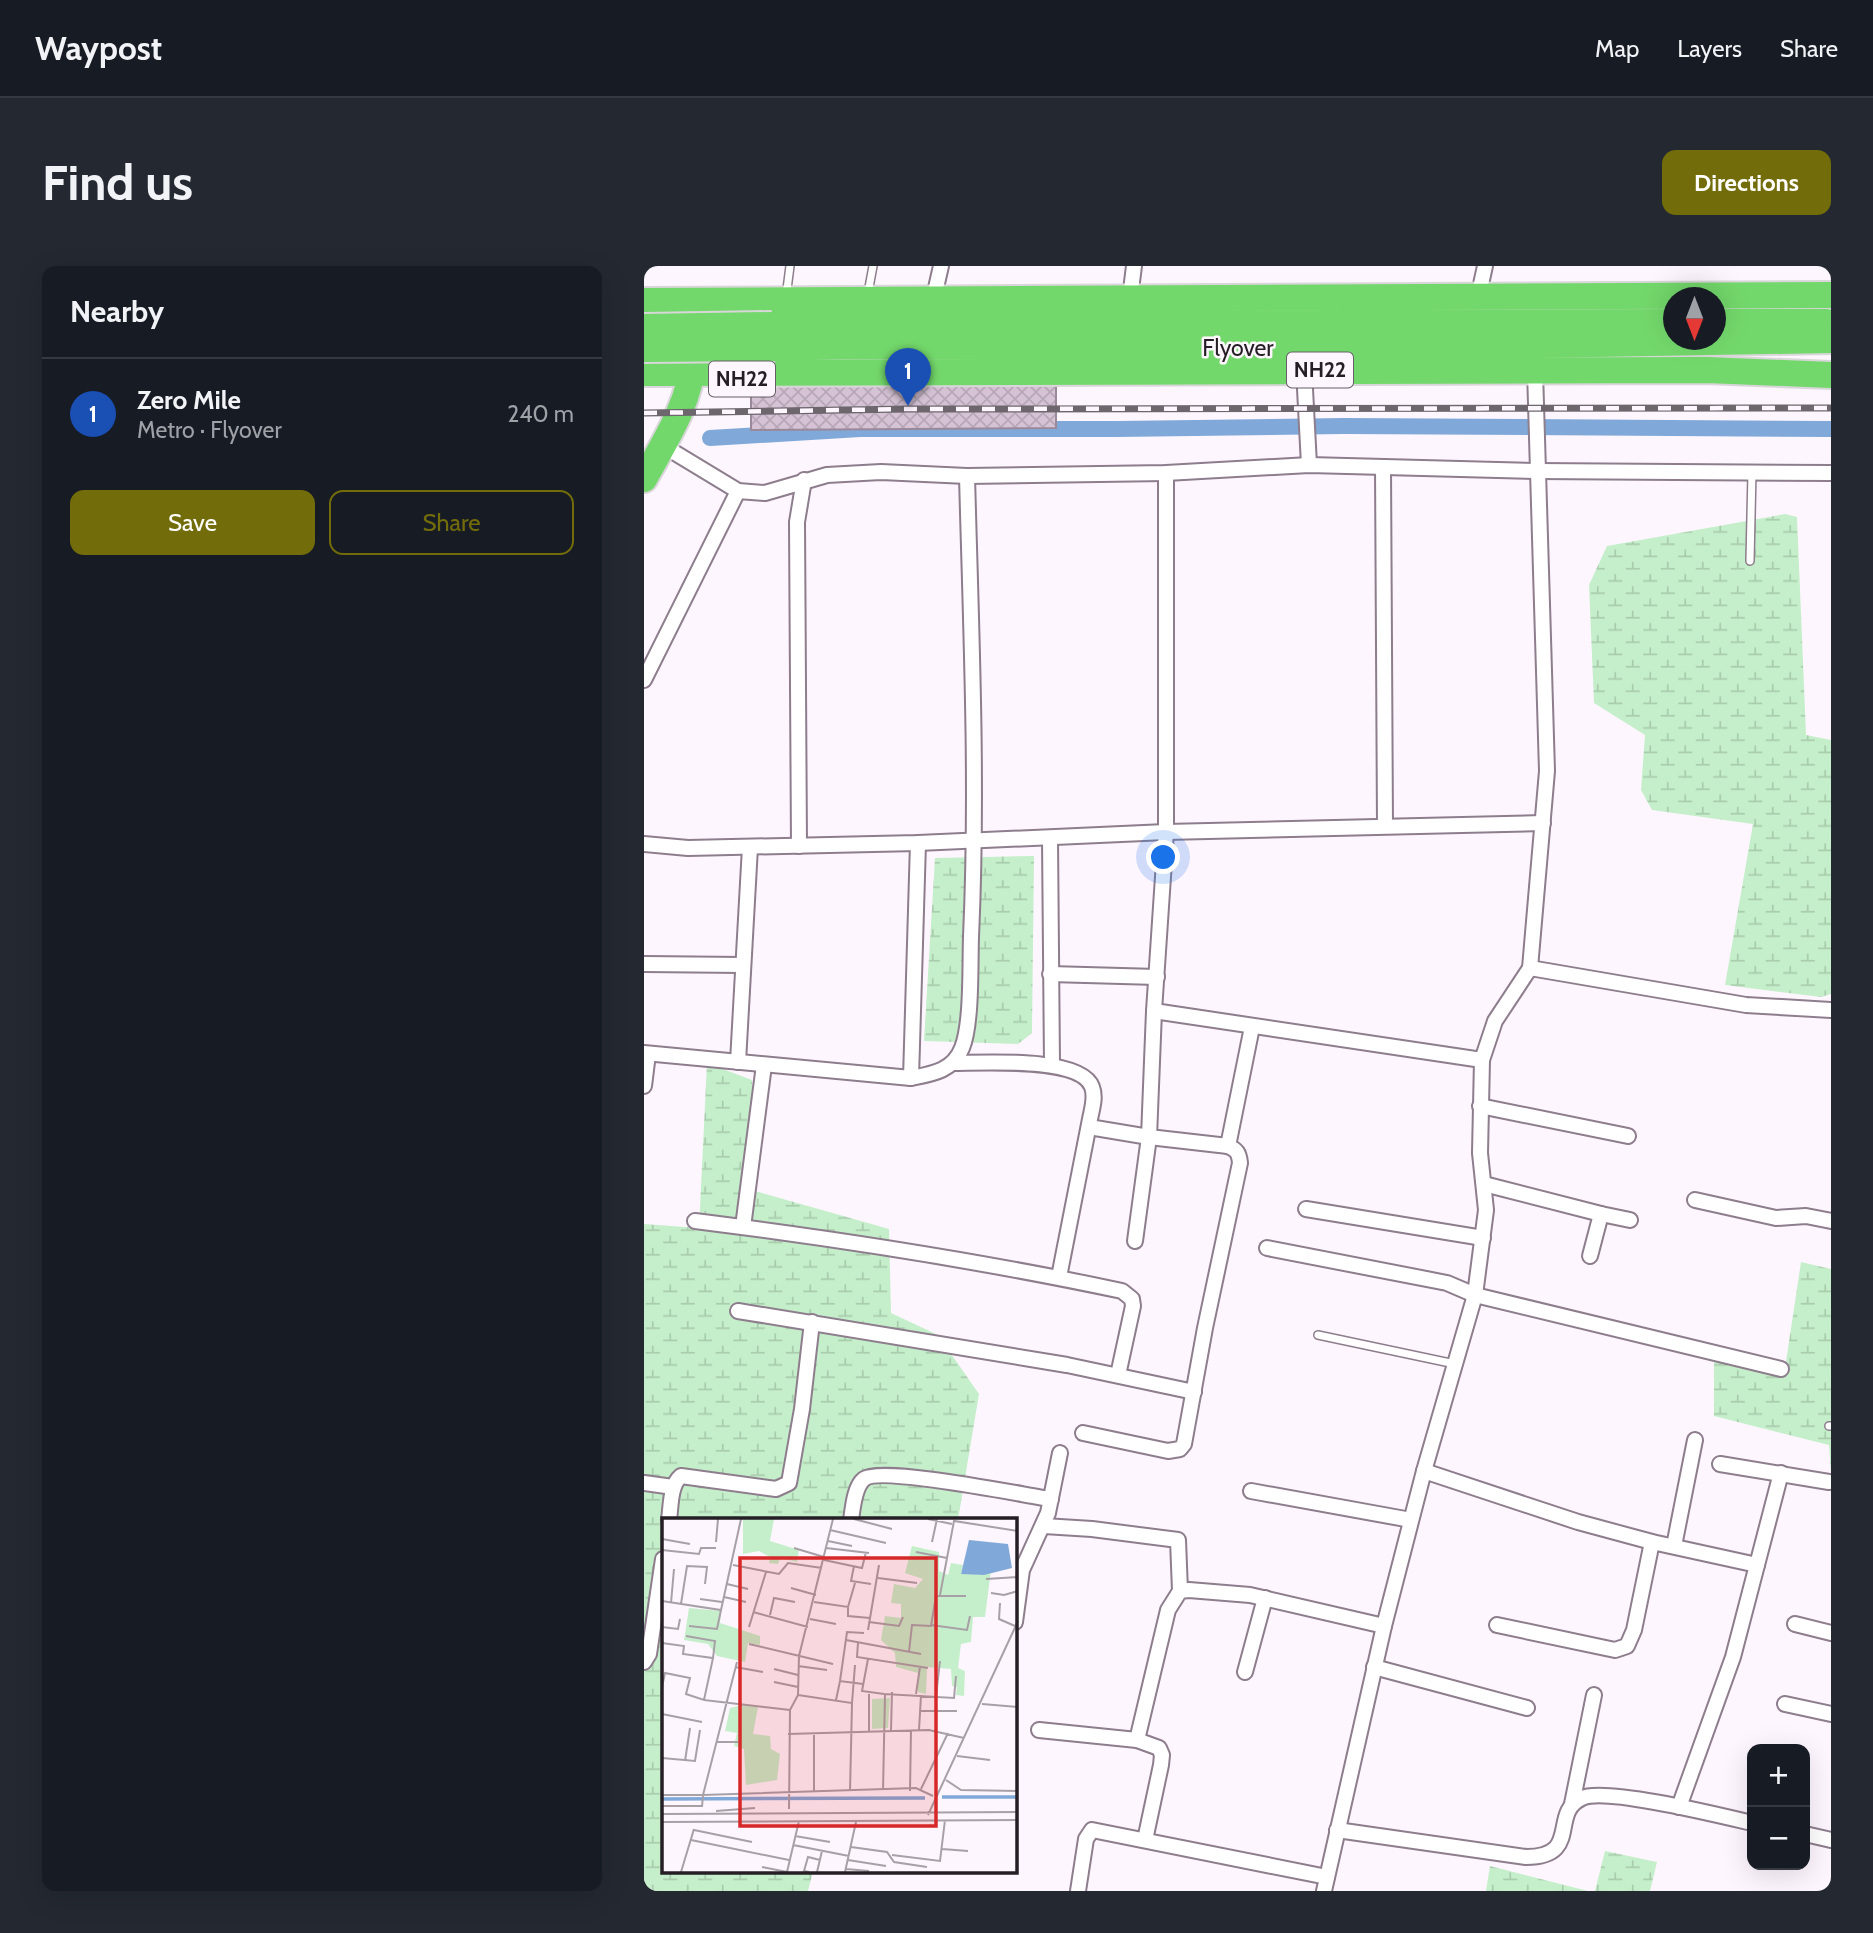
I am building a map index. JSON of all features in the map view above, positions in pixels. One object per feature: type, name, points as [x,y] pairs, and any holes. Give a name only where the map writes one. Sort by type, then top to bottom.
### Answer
[{"type":"highway","points":[[810,371],[719,372],[646,365],[646,310],[698,302],[1831,295]]},
{"type":"highway","points":[[698,302],[719,372]]},
{"type":"highway","name":"NH22","points":[[644,479],[664,414],[687,369],[698,302]]},
{"type":"highway","name":"Flyover","points":[[646,310],[773,337],[849,346],[1314,349],[1831,340]]},
{"type":"highway","name":"Flyover","points":[[646,365],[773,337],[1663,322]]},
{"type":"highway","points":[[1726,322],[1831,322]]},
{"type":"highway","points":[[681,409],[687,369]]},
{"type":"highway","name":"NH22","points":[[653,444],[681,409],[707,390],[731,380],[810,371],[1707,370],[1831,375]]},
{"type":"street","points":[[933,301],[941,266]]},
{"type":"street","points":[[1130,298],[1134,266]]},
{"type":"street","points":[[1478,298],[1485,266]]},
{"type":"street","points":[[1304,370],[1309,465]]},
{"type":"street","points":[[1078,1891],[1086,1839],[1092,1830],[1145,1840],[1326,1884],[1384,1626],[1424,1471],[1475,1295],[1486,1210],[1480,1153],[1482,1060],[1495,1021],[1530,968],[1547,747],[1535,371]]},
{"type":"street","points":[[653,444],[737,491],[765,493],[827,475],[881,472],[967,476],[1167,473],[1309,465],[1537,471],[1831,472]]},
{"type":"street","points":[[1383,467],[1385,826]]},
{"type":"street","points":[[1135,1241],[1149,1137],[1166,832],[1167,473]]},
{"type":"street","points":[[644,1086],[646,1054],[911,1078],[939,1073],[953,1063],[963,1047],[976,840],[967,476]]},
{"type":"street","points":[[799,846],[797,522],[804,480]]},
{"type":"street","points":[[644,680],[737,491]]},
{"type":"street","points":[[644,844],[688,848],[799,846],[1166,832],[1543,823]]},
{"type":"street","points":[[1050,838],[1052,1065]]},
{"type":"street","points":[[911,1078],[918,843]]},
{"type":"street","points":[[738,1062],[750,847]]},
{"type":"street","points":[[644,964],[743,965]]},
{"type":"street","points":[[1530,968],[1746,1005],[1831,1010]]},
{"type":"street","points":[[1050,974],[1157,977]]},
{"type":"street","points":[[1154,1011],[1482,1060]]},
{"type":"street","points":[[1227,1146],[1252,1027]]},
{"type":"street","points":[[953,1063],[1052,1065],[1071,1070],[1086,1078],[1092,1086],[1094,1098],[1059,1278]]},
{"type":"street","points":[[743,1227],[764,1065]]},
{"type":"street","points":[[1480,1106],[1628,1136]]},
{"type":"street","points":[[1083,1433],[1168,1451],[1180,1449],[1187,1435],[1205,1328],[1240,1163],[1239,1154],[1227,1146],[1089,1127]]},
{"type":"street","points":[[1484,1184],[1630,1220]]},
{"type":"street","points":[[1695,1200],[1776,1218],[1806,1216],[1831,1221]]},
{"type":"street","points":[[1306,1209],[1483,1238]]},
{"type":"street","points":[[1590,1256],[1601,1214]]},
{"type":"street","points":[[695,1221],[822,1237],[1122,1291],[1129,1294],[1133,1306],[1118,1375]]},
{"type":"street","points":[[1267,1248],[1447,1283],[1475,1295],[1781,1369]]},
{"type":"street","points":[[738,1311],[1118,1375],[1194,1392]]},
{"type":"street","points":[[669,1518],[673,1487],[677,1479],[688,1475],[776,1489],[789,1483],[802,1409],[812,1322]]},
{"type":"street","points":[[1674,1546],[1695,1440]]},
{"type":"street","points":[[1017,1607],[1022,1570],[1044,1526],[1060,1453]]},
{"type":"street","points":[[1720,1464],[1829,1482]]},
{"type":"street","points":[[1424,1471],[1578,1522],[1652,1542],[1757,1565]]},
{"type":"street","points":[[1679,1807],[1733,1657],[1780,1474]]},
{"type":"street","points":[[851,1518],[860,1483],[872,1476],[925,1479],[1051,1499]]},
{"type":"street","points":[[644,1483],[673,1487]]},
{"type":"street","points":[[1251,1491],[1411,1520]]},
{"type":"street","points":[[1044,1526],[1178,1540],[1180,1591],[1168,1610],[1138,1740]]},
{"type":"street","points":[[1497,1625],[1615,1650],[1627,1646],[1634,1630],[1652,1542]]},
{"type":"street","points":[[644,1662],[649,1654],[662,1566]]},
{"type":"street","points":[[1180,1591],[1209,1591],[1265,1598],[1384,1626]]},
{"type":"street","points":[[1245,1672],[1265,1598]]},
{"type":"street","points":[[1795,1624],[1831,1633]]},
{"type":"street","points":[[1374,1667],[1527,1708]]},
{"type":"street","points":[[1337,1830],[1526,1857],[1552,1854],[1557,1848],[1572,1804],[1594,1695]]},
{"type":"street","points":[[1785,1703],[1831,1714]]},
{"type":"street","points":[[1039,1730],[1138,1740],[1159,1748],[1162,1755],[1145,1840]]},
{"type":"street","points":[[1572,1804],[1583,1797],[1598,1795],[1679,1807],[1747,1822]]},
{"type":"street","points":[[1810,1835],[1831,1840]]},
{"type":"lane","points":[[786,301],[790,266]]},
{"type":"lane","points":[[867,301],[873,266]]},
{"type":"lane","points":[[1750,561],[1752,472]]},
{"type":"lane","points":[[1318,1335],[1456,1364]]},
{"type":"green space","points":[[1785,514],[1797,517],[1806,735],[1831,740],[1831,994],[1821,997],[1725,985],[1753,824],[1652,810],[1641,790],[1645,735],[1594,703],[1589,585],[1607,546]]},
{"type":"green space","points":[[1034,856],[1032,1033],[1018,1044],[924,1041],[935,858]]},
{"type":"green space","points":[[707,1063],[752,1080],[755,1191],[889,1229],[891,1313],[938,1335],[979,1394],[958,1518],[662,1518],[662,1874],[812,1874],[808,1891],[644,1891],[644,1224],[699,1228]]},
{"type":"green space","points":[[1801,1262],[1831,1269],[1831,1474],[1829,1445],[1714,1416],[1714,1361],[1784,1375]]},
{"type":"green space","points":[[1605,1851],[1657,1862],[1650,1891],[1595,1891]]},
{"type":"green space","points":[[1490,1866],[1588,1891],[1486,1891]]},
{"type":"building","points":[[1056,382],[1056,428],[751,430],[751,385]]},
{"type":"waterway","points":[[710,438],[860,429],[1344,426],[1831,429]]},
{"type":"railway","points":[[644,413],[909,409],[1831,408]]},
{"type":"place","name":"Zero Mile","points":[[908,406]]}]
